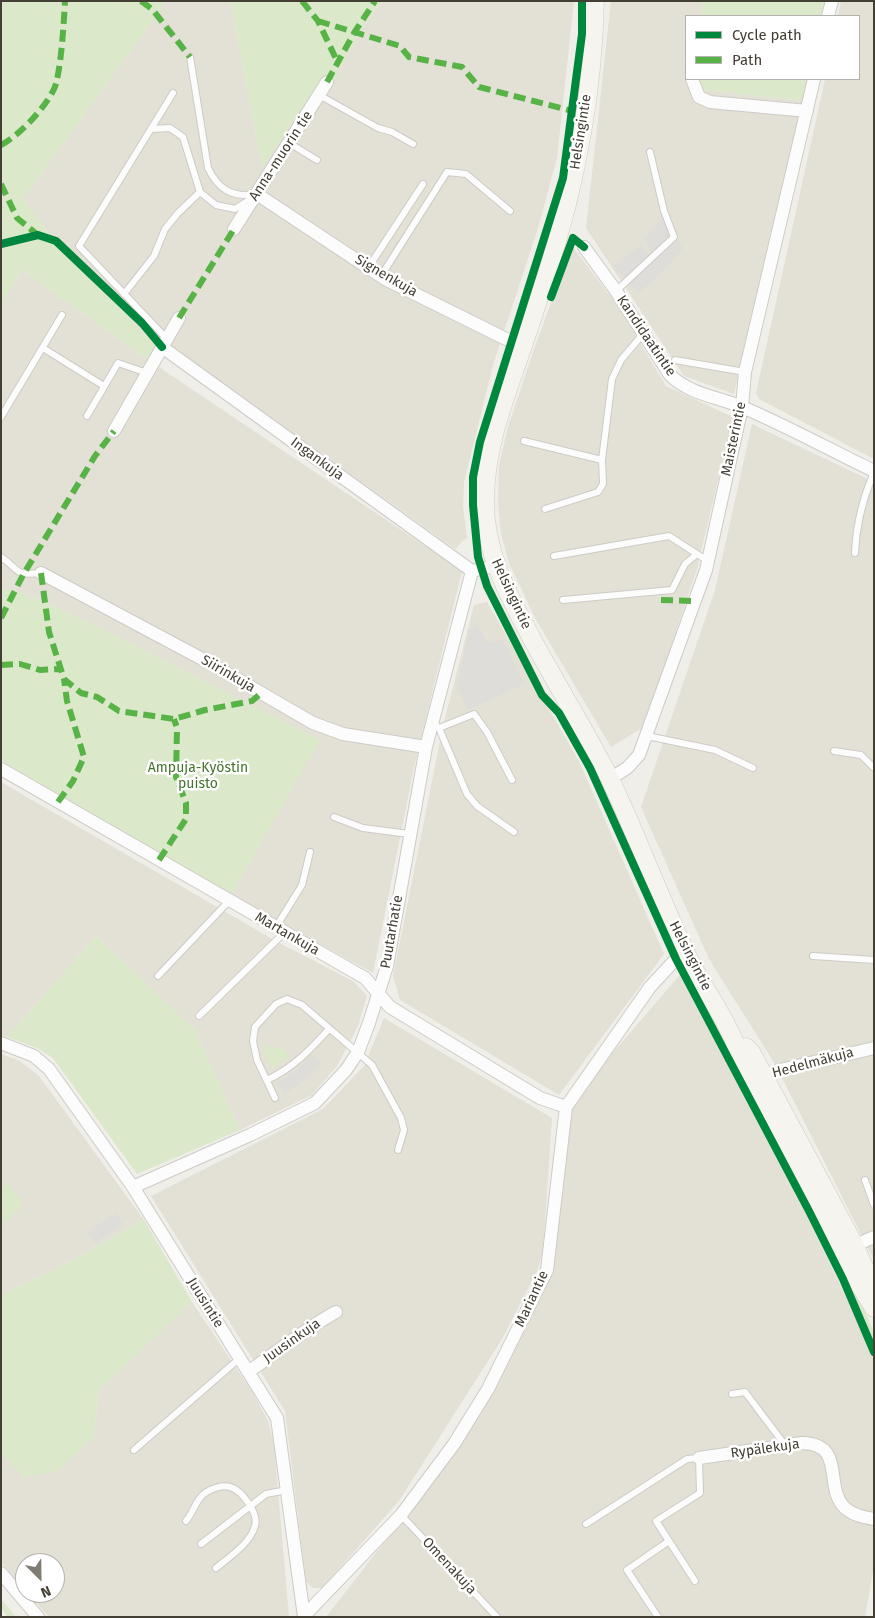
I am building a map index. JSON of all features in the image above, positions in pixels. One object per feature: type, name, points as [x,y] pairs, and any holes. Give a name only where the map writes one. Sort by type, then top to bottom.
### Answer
[{"type":"main road","name":"Helsingintie","points":[[595,1],[593,42],[574,178],[548,269],[493,430],[486,469],[484,500],[487,533],[495,566],[514,606],[610,779],[686,953],[732,1033],[751,1052],[758,1079],[848,1248],[865,1269],[872,1305]]},
{"type":"street","points":[[828,15],[832,1]]},
{"type":"street","points":[[692,80],[698,97],[710,102],[807,111]]},
{"type":"street","name":"Maisterintie","points":[[610,779],[627,768],[639,755],[708,561],[742,407],[745,372],[814,80]]},
{"type":"street","name":"Anna-muorin tie","points":[[234,229],[328,82]]},
{"type":"street","name":"Signenkuja","points":[[257,194],[381,276],[504,338],[523,345]]},
{"type":"street","name":"Kandidaatintie","points":[[584,247],[616,291],[670,375],[677,382],[688,389],[742,407],[874,472]]},
{"type":"street","points":[[114,430],[179,318]]},
{"type":"street","name":"Ingankuja","points":[[164,343],[472,572]]},
{"type":"street","points":[[472,572],[495,566]]},
{"type":"street","name":"Siirinkuja","points":[[41,572],[206,661],[313,723],[343,734],[426,747]]},
{"type":"street","name":"Puutarhatie","points":[[132,1187],[250,1135],[315,1103],[346,1070],[358,1052],[387,966],[426,747],[436,725],[472,572]]},
{"type":"street","name":"Martankuja","points":[[1,769],[365,978],[390,1007],[540,1098],[566,1107]]},
{"type":"street","name":"Mariantie","points":[[304,1616],[401,1515],[454,1444],[488,1389],[547,1270],[566,1107],[650,987],[676,959],[686,953]]},
{"type":"street","name":"Juusintie","points":[[1,1043],[34,1056],[49,1069],[132,1187],[277,1418],[304,1616]]},
{"type":"street","name":"Hedelmäkuja","points":[[758,1079],[789,1068],[874,1048]]},
{"type":"street","points":[[848,1248],[874,1238]]},
{"type":"street","name":"Juusinkuja","points":[[248,1372],[306,1328],[336,1312]]},
{"type":"street","name":"Rypälekuja","points":[[699,1458],[785,1445],[814,1443],[823,1447],[829,1459],[843,1506],[853,1514],[874,1520]]},
{"type":"street","points":[[1,1573],[38,1617]]},
{"type":"lane","points":[[190,57],[208,168],[213,179],[223,190],[241,196],[257,194]]},
{"type":"lane","points":[[164,343],[124,294],[79,246],[173,93]]},
{"type":"lane","points":[[320,95],[378,128],[392,132],[413,144]]},
{"type":"lane","points":[[152,128],[170,128],[183,137],[200,192],[216,205],[236,209],[257,194]]},
{"type":"lane","points":[[289,143],[318,160]]},
{"type":"lane","points":[[616,291],[674,237],[664,211],[650,152]]},
{"type":"lane","points":[[381,276],[447,172],[466,174],[510,211]]},
{"type":"lane","points":[[368,268],[423,184]]},
{"type":"lane","points":[[124,294],[154,256],[165,229],[178,213],[200,192]]},
{"type":"lane","points":[[1,417],[62,315]]},
{"type":"lane","points":[[544,509],[598,492],[604,484],[602,460],[612,379],[621,360],[643,334]]},
{"type":"lane","points":[[42,348],[104,386]]},
{"type":"lane","points":[[675,360],[745,372]]},
{"type":"lane","points":[[87,416],[118,363],[147,374]]},
{"type":"lane","points":[[524,441],[602,460]]},
{"type":"lane","points":[[855,553],[864,498],[874,472]]},
{"type":"lane","points":[[554,556],[669,536],[708,561]]},
{"type":"lane","points":[[564,600],[672,590],[685,564],[697,554]]},
{"type":"lane","points":[[1,557],[12,568],[23,575],[41,572]]},
{"type":"lane","points":[[512,780],[487,732],[474,714],[436,725],[467,794],[477,806],[514,832]]},
{"type":"lane","points":[[647,736],[715,750],[753,768]]},
{"type":"lane","points":[[834,751],[861,756],[869,761],[874,768]]},
{"type":"lane","points":[[334,817],[364,828],[409,834]]},
{"type":"lane","points":[[199,1016],[280,930],[302,885],[310,852]]},
{"type":"lane","points":[[158,976],[230,900]]},
{"type":"lane","points":[[813,956],[874,960]]},
{"type":"lane","points":[[275,1098],[257,1060],[253,1041],[255,1027],[276,1004],[287,999],[302,1005],[372,1065],[401,1118],[404,1130],[398,1150]]},
{"type":"lane","points":[[267,1080],[284,1073],[300,1060],[329,1029]]},
{"type":"lane","points":[[865,1180],[874,1205]]},
{"type":"lane","points":[[134,1450],[240,1358]]},
{"type":"lane","points":[[732,1394],[745,1392],[785,1445]]},
{"type":"lane","points":[[586,1524],[687,1459],[699,1458],[700,1493],[656,1521],[695,1581]]},
{"type":"lane","points":[[186,1521],[202,1494],[221,1486],[232,1487],[250,1506],[254,1513],[256,1525],[250,1536],[216,1568]]},
{"type":"lane","points":[[201,1544],[266,1494],[287,1490]]},
{"type":"lane","name":"Omenakuja","points":[[401,1515],[497,1617]]},
{"type":"lane","points":[[658,1617],[627,1570],[669,1541]]},
{"type":"shaded area","points":[[167,1],[230,1],[262,167],[321,79],[332,85],[357,37],[381,1],[574,1],[557,158],[539,225],[494,362],[464,482],[463,507],[467,537],[455,549],[177,350],[156,346],[59,246],[23,199]]},
{"type":"shaded area","points":[[611,1],[703,1],[701,15],[685,15],[685,80],[697,80],[703,90],[803,101],[734,394],[684,376],[586,228]]},
{"type":"shaded area","points":[[841,1],[874,1],[874,459],[759,399],[756,393],[825,80],[860,80],[860,15],[838,15]]},
{"type":"shaded area","points":[[662,220],[683,248],[666,269],[638,293],[614,266],[641,245],[648,255],[651,249],[643,238]]},
{"type":"shaded area","points":[[572,246],[618,306],[666,386],[733,417],[697,569],[644,727],[611,747],[535,618],[509,563],[501,534],[498,503],[499,465],[508,427]]},
{"type":"shaded area","points":[[22,270],[147,359],[462,571],[414,767],[373,973],[231,895],[319,740],[97,626],[29,595],[1,588],[1,304]]},
{"type":"shaded area","points":[[752,424],[874,482],[874,1260],[775,1064],[709,959],[641,807],[715,590]]},
{"type":"shaded area","points":[[487,602],[579,761],[664,954],[559,1095],[400,1000],[393,976],[443,726],[474,605]]},
{"type":"shaded area","points":[[478,624],[488,644],[503,639],[524,684],[468,710],[457,687],[469,630]]},
{"type":"shaded area","points":[[1,782],[281,944],[353,981],[367,996],[358,1026],[337,1066],[312,1095],[240,1130],[195,1030],[96,936],[7,1037],[1,1035]]},
{"type":"shaded area","points":[[685,969],[874,1353],[874,1566],[865,1617],[326,1617],[396,1527],[454,1444],[547,1270],[566,1107]]},
{"type":"shaded area","points":[[384,1018],[552,1118],[543,1251],[537,1271],[502,1339],[399,1501],[322,1588],[313,1588],[306,1582],[285,1411],[151,1196],[323,1109],[364,1066]]},
{"type":"shaded area","points":[[1,1054],[20,1061],[39,1076],[144,1220],[56,1269],[1,1294]]},
{"type":"shaded area","points":[[311,1055],[322,1062],[305,1080],[284,1094],[278,1083],[297,1070]]},
{"type":"shaded area","points":[[116,1213],[123,1224],[95,1243],[88,1232]]},
{"type":"shaded area","points":[[192,1302],[253,1393],[268,1421],[274,1444],[289,1617],[49,1617],[37,1603],[65,1603],[65,1553],[15,1553],[15,1578],[1,1562],[1,1453],[24,1477],[94,1436],[99,1390]]},
{"type":"green space","points":[[1,1],[167,1],[23,199],[59,246],[156,346],[147,359],[22,270],[1,304]]},
{"type":"green space","points":[[230,1],[381,1],[357,37],[332,86],[321,79],[262,168]]},
{"type":"green space","points":[[703,1],[828,1],[825,15],[701,15]]},
{"type":"green space","points":[[697,80],[811,80],[803,101],[703,90]]},
{"type":"green space","name":"Ampuja-Kyöstin puisto","points":[[1,588],[29,595],[97,626],[320,740],[231,895],[6,764],[1,758]]},
{"type":"green space","points":[[96,936],[195,1030],[240,1130],[137,1174],[53,1058],[37,1048],[7,1037]]},
{"type":"green space","points":[[690,979],[736,1058],[732,1059]]},
{"type":"green space","points":[[264,1045],[284,1049],[289,1057],[272,1068],[264,1055]]},
{"type":"green space","points":[[8,1183],[24,1205],[1,1225],[1,1187]]},
{"type":"green space","points":[[144,1220],[192,1302],[99,1390],[94,1436],[58,1471],[24,1477],[1,1453],[1,1294],[56,1269]]},
{"type":"green space","points":[[853,1283],[874,1333],[874,1342],[850,1284]]},
{"type":"green space","points":[[1,1599],[16,1617],[7,1617],[1,1607]]},
{"type":"marked path","points":[[1,145],[16,135],[31,120],[45,104],[54,89],[60,60],[65,1]]},
{"type":"marked path","points":[[141,1],[152,9],[190,57]]},
{"type":"marked path","points":[[302,1],[318,21],[338,63]]},
{"type":"marked path","points":[[327,82],[354,33],[375,1]]},
{"type":"marked path","points":[[318,21],[400,46],[409,57],[462,67],[479,87],[572,111]]},
{"type":"marked path","points":[[1,184],[17,218],[38,235]]},
{"type":"marked path","points":[[179,318],[234,229]]},
{"type":"marked path","points":[[1,618],[23,575],[95,456],[114,431]]},
{"type":"marked path","points":[[41,573],[49,632],[64,679],[81,693],[97,697],[119,711],[174,719],[205,710],[252,701],[261,693]]},
{"type":"marked path","points":[[661,600],[695,601]]},
{"type":"marked path","points":[[1,665],[20,664],[40,670],[61,669]]},
{"type":"marked path","points":[[58,802],[73,781],[84,757],[67,701],[64,679]]},
{"type":"marked path","points":[[159,860],[186,819],[186,803],[176,777],[177,728],[174,719]]},
{"type":"cycle path","points":[[582,1],[582,34],[563,178],[480,442],[473,477],[473,505],[478,557],[487,586],[542,695],[559,713],[590,768],[676,959],[809,1211],[843,1279],[874,1352]]},
{"type":"cycle path","points":[[1,244],[38,235],[56,241],[142,323],[162,347]]},
{"type":"cycle path","points":[[551,297],[573,238],[584,247]]}]
